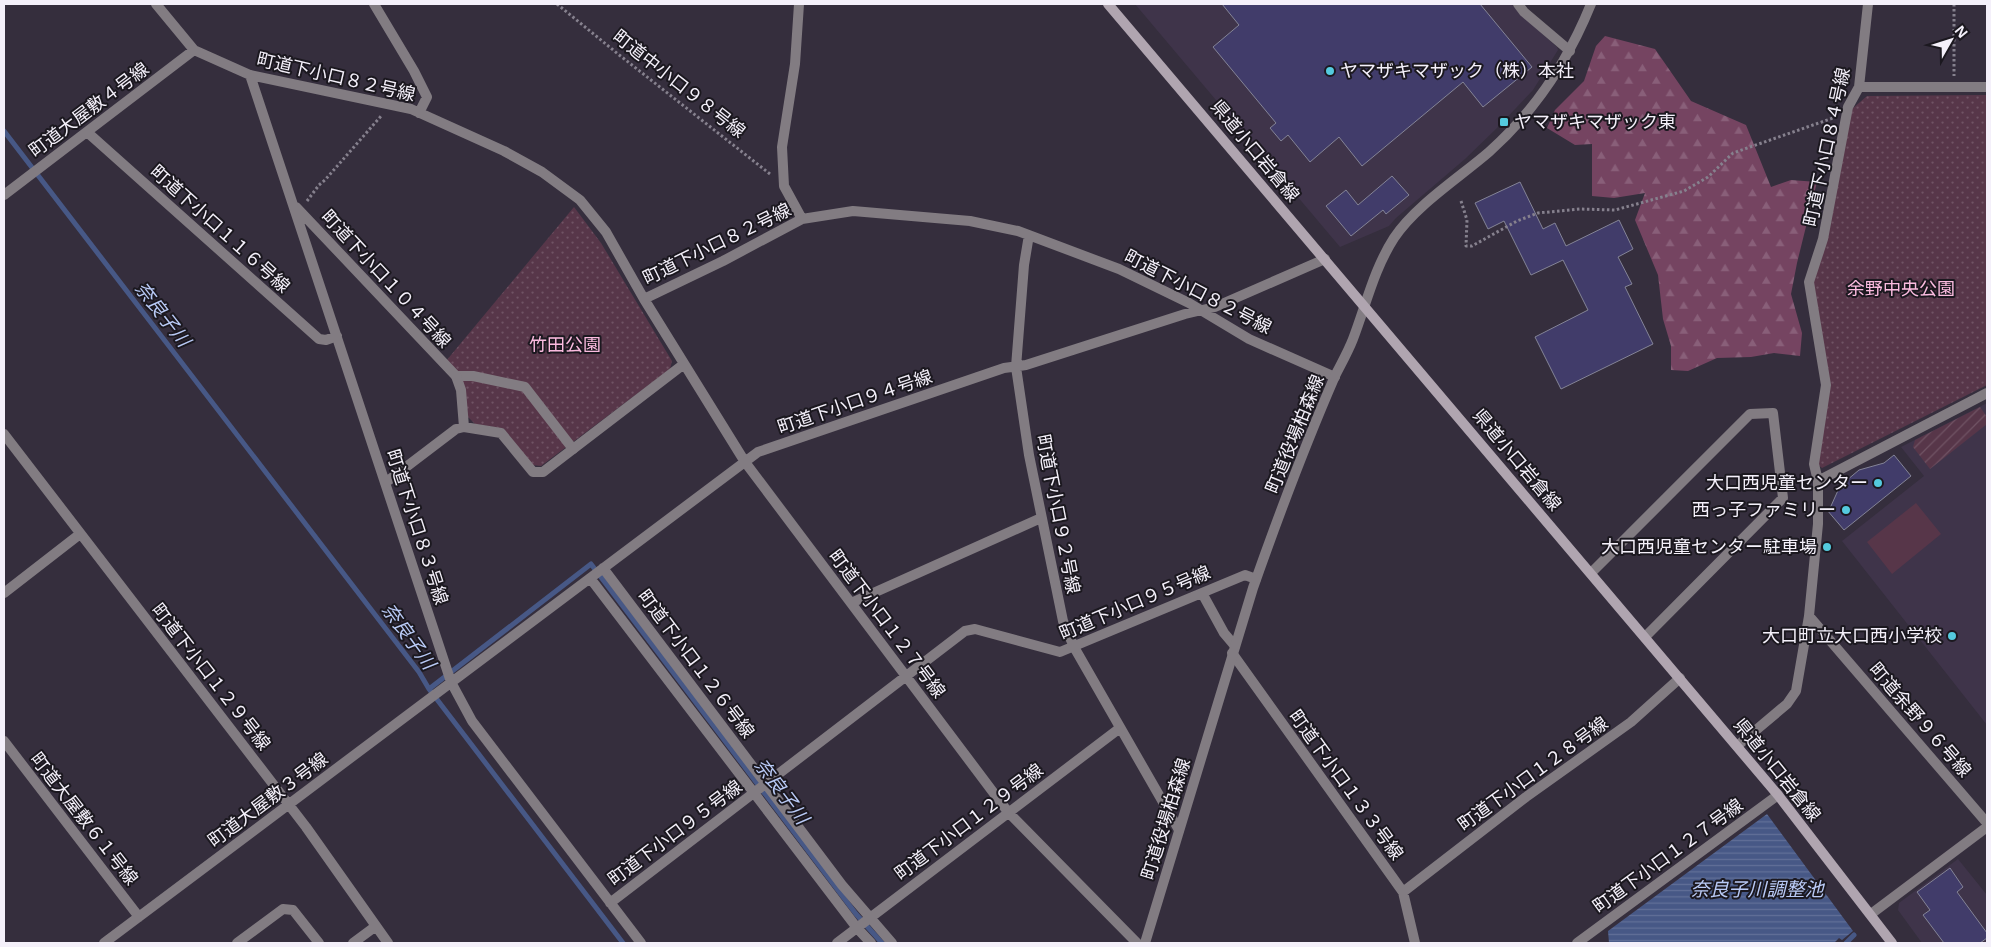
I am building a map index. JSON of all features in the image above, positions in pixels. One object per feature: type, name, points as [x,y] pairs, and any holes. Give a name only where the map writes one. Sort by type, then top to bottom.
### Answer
[{"type":"main road","name":"県道小口岩倉線","points":[[1108,4],[1778,794],[1892,943]]},
{"type":"street","name":"町道下小口８２号線","points":[[156,4],[194,50],[250,75],[411,110],[542,172],[580,200],[606,232],[644,299],[723,261],[802,219],[853,211],[970,221],[1029,234],[1119,269],[1202,310],[1249,339],[1335,377]]},
{"type":"street","points":[[374,4],[427,96],[419,114]]},
{"type":"street","points":[[799,4],[795,64],[782,147],[784,186],[802,219]]},
{"type":"street","points":[[1518,4],[1524,12],[1570,51]]},
{"type":"street","name":"町道役場柏森線","points":[[1145,943],[1256,579],[1335,377],[1352,340],[1377,268],[1394,238],[1405,224],[1489,152],[1512,129],[1544,91],[1570,51],[1591,4]]},
{"type":"street","name":"町道下小口８４号線","points":[[1737,746],[1786,704],[1793,697],[1796,690],[1809,616],[1818,524],[1818,481],[1814,464],[1826,384],[1809,282],[1823,239],[1848,107],[1859,87],[1868,4]]},
{"type":"street","name":"町道大屋敷４号線","points":[[4,195],[194,50]]},
{"type":"street","name":"町道下小口８３号線","points":[[250,75],[297,208],[337,336],[451,682],[472,721],[641,943]]},
{"type":"street","points":[[1859,87],[1987,87]]},
{"type":"street","name":"町道下小口１１６号線","points":[[86,132],[319,339],[326,340],[337,336]]},
{"type":"street","name":"町道下小口１０４号線","points":[[297,208],[456,376]]},
{"type":"street","name":"町道下小口９２号線","points":[[1029,234],[1024,265],[1016,367],[1028,455],[1063,621],[1074,647],[1179,830]]},
{"type":"street","name":"町道下小口９４号線","points":[[451,682],[758,452],[995,371],[1026,365],[1202,310],[1215,308],[1325,259]]},
{"type":"street","name":"町道下小口１２７号線","points":[[644,299],[745,462],[1008,812],[1137,943]]},
{"type":"street","points":[[385,483],[456,429],[464,427],[501,433],[533,472],[543,472],[684,364]]},
{"type":"street","points":[[464,427],[461,390],[456,376],[473,376],[526,387],[573,449]]},
{"type":"street","points":[[1818,481],[1987,393]]},
{"type":"street","points":[[1591,573],[1750,414],[1772,413],[1783,498],[1645,638]]},
{"type":"street","name":"町道下小口１２９号線","points":[[4,434],[288,804],[388,943]]},
{"type":"street","points":[[851,603],[1042,518]]},
{"type":"street","points":[[4,593],[80,534]]},
{"type":"street","name":"町道下小口１２６号線","points":[[603,568],[766,784],[870,918],[892,943]]},
{"type":"street","name":"町道下小口９５号線","points":[[610,903],[965,631],[975,629],[1060,652],[1245,575],[1256,579]]},
{"type":"street","points":[[590,578],[857,928],[871,943]]},
{"type":"street","name":"町道下小口１３３号線","points":[[1202,593],[1234,650],[1403,892],[1415,943]]},
{"type":"street","name":"町道余野９６号線","points":[[1809,616],[1987,823]]},
{"type":"street","name":"町道下小口１２８号線","points":[[1403,892],[1526,797],[1631,722],[1680,678]]},
{"type":"street","name":"町道大屋敷３号線","points":[[104,943],[451,682]]},
{"type":"street","name":"町道下小口１２９号線","points":[[837,943],[1120,728]]},
{"type":"street","name":"町道大屋敷６１号線","points":[[4,741],[139,917]]},
{"type":"street","name":"町道下小口１２７号線","points":[[1577,943],[1778,794]]},
{"type":"street","points":[[1871,914],[1987,827]]},
{"type":"street","points":[[237,943],[282,909],[293,910],[319,943]]},
{"type":"street","points":[[353,943],[376,926]]},
{"type":"path","name":"町道中小口９８号線","points":[[557,4],[784,186]]},
{"type":"path","points":[[1954,4],[1954,87]]},
{"type":"path","points":[[297,208],[325,180],[390,105]]},
{"type":"path","points":[[1461,201],[1467,220],[1466,246],[1472,246],[1517,221],[1538,213],[1580,208],[1615,210],[1684,191],[1708,177],[1733,152],[1847,114]]},
{"type":"shaded area","points":[[1135,4],[1512,4],[1558,50],[1533,90],[1465,159],[1389,226],[1340,247]]},
{"type":"shaded area","name":"大口町立大口西小学校","points":[[1987,403],[1987,725],[1842,541],[1924,476],[1901,447]]},
{"type":"shaded area","points":[[1958,859],[1987,895],[1987,943],[1922,943],[1898,910],[1899,903]]},
{"type":"green space","points":[[1605,36],[1655,49],[1691,101],[1746,125],[1771,187],[1791,180],[1817,182],[1791,294],[1802,333],[1800,356],[1774,353],[1751,357],[1717,358],[1688,371],[1671,370],[1671,346],[1663,319],[1658,275],[1635,220],[1645,193],[1614,198],[1592,196],[1592,144],[1575,145],[1547,128],[1555,110],[1584,81],[1596,46]]},
{"type":"green space","name":"余野中央公園","points":[[1987,95],[1987,385],[1822,468],[1817,464],[1829,385],[1812,283],[1852,109],[1867,96]]},
{"type":"green space","name":"竹田公園","points":[[574,207],[601,243],[672,361],[670,369],[541,466],[532,465],[504,429],[475,424],[467,416],[446,361]]},
{"type":"green space","points":[[1980,407],[1987,417],[1987,424],[1930,469],[1913,447],[1915,440]]},
{"type":"green space","points":[[1916,503],[1941,534],[1892,574],[1867,542]]},
{"type":"water","name":"奈良子川調整池","points":[[1767,814],[1853,931],[1842,940],[1839,938],[1834,943],[1609,943],[1608,931]]},
{"type":"building","name":"ヤマザキマザック（株）本社","points":[[1222,4],[1480,4],[1532,67],[1483,107],[1463,82],[1362,166],[1339,137],[1310,162],[1288,135],[1281,141],[1270,128],[1276,123],[1213,47],[1239,25]]},
{"type":"building","points":[[1392,176],[1409,195],[1386,214],[1383,210],[1351,236],[1326,206],[1346,190],[1358,205]]},
{"type":"building","points":[[1520,182],[1543,229],[1555,223],[1566,246],[1619,220],[1633,249],[1618,257],[1632,284],[1625,287],[1653,344],[1561,389],[1535,337],[1588,310],[1563,260],[1531,275],[1504,221],[1488,229],[1475,203]]},
{"type":"building","points":[[1894,455],[1911,476],[1844,530],[1827,510],[1831,506],[1840,486],[1859,470],[1884,463]]},
{"type":"building","points":[[1950,868],[1963,887],[1957,892],[1987,933],[1987,938],[1980,943],[1944,943],[1923,915],[1930,910],[1917,892]]},
{"type":"waterway","name":"奈良子川","points":[[4,131],[419,672],[429,689],[623,943]]},
{"type":"waterway","name":"奈良子川","points":[[429,689],[591,564],[856,914],[882,943]]},
{"type":"waterway","name":"奈良子川","points":[[1846,943],[1854,935]]},
{"type":"place","name":"ヤマザキマザック（株）本社","points":[[1330,71]]},
{"type":"place","name":"ヤマザキマザック東","points":[[1504,122]]},
{"type":"place","name":"大口西児童センター","points":[[1878,483]]},
{"type":"place","name":"西っ子ファミリー","points":[[1846,510]]},
{"type":"place","name":"大口西児童センター駐車場","points":[[1827,547]]},
{"type":"place","name":"大口町立大口西小学校","points":[[1952,636]]}]
